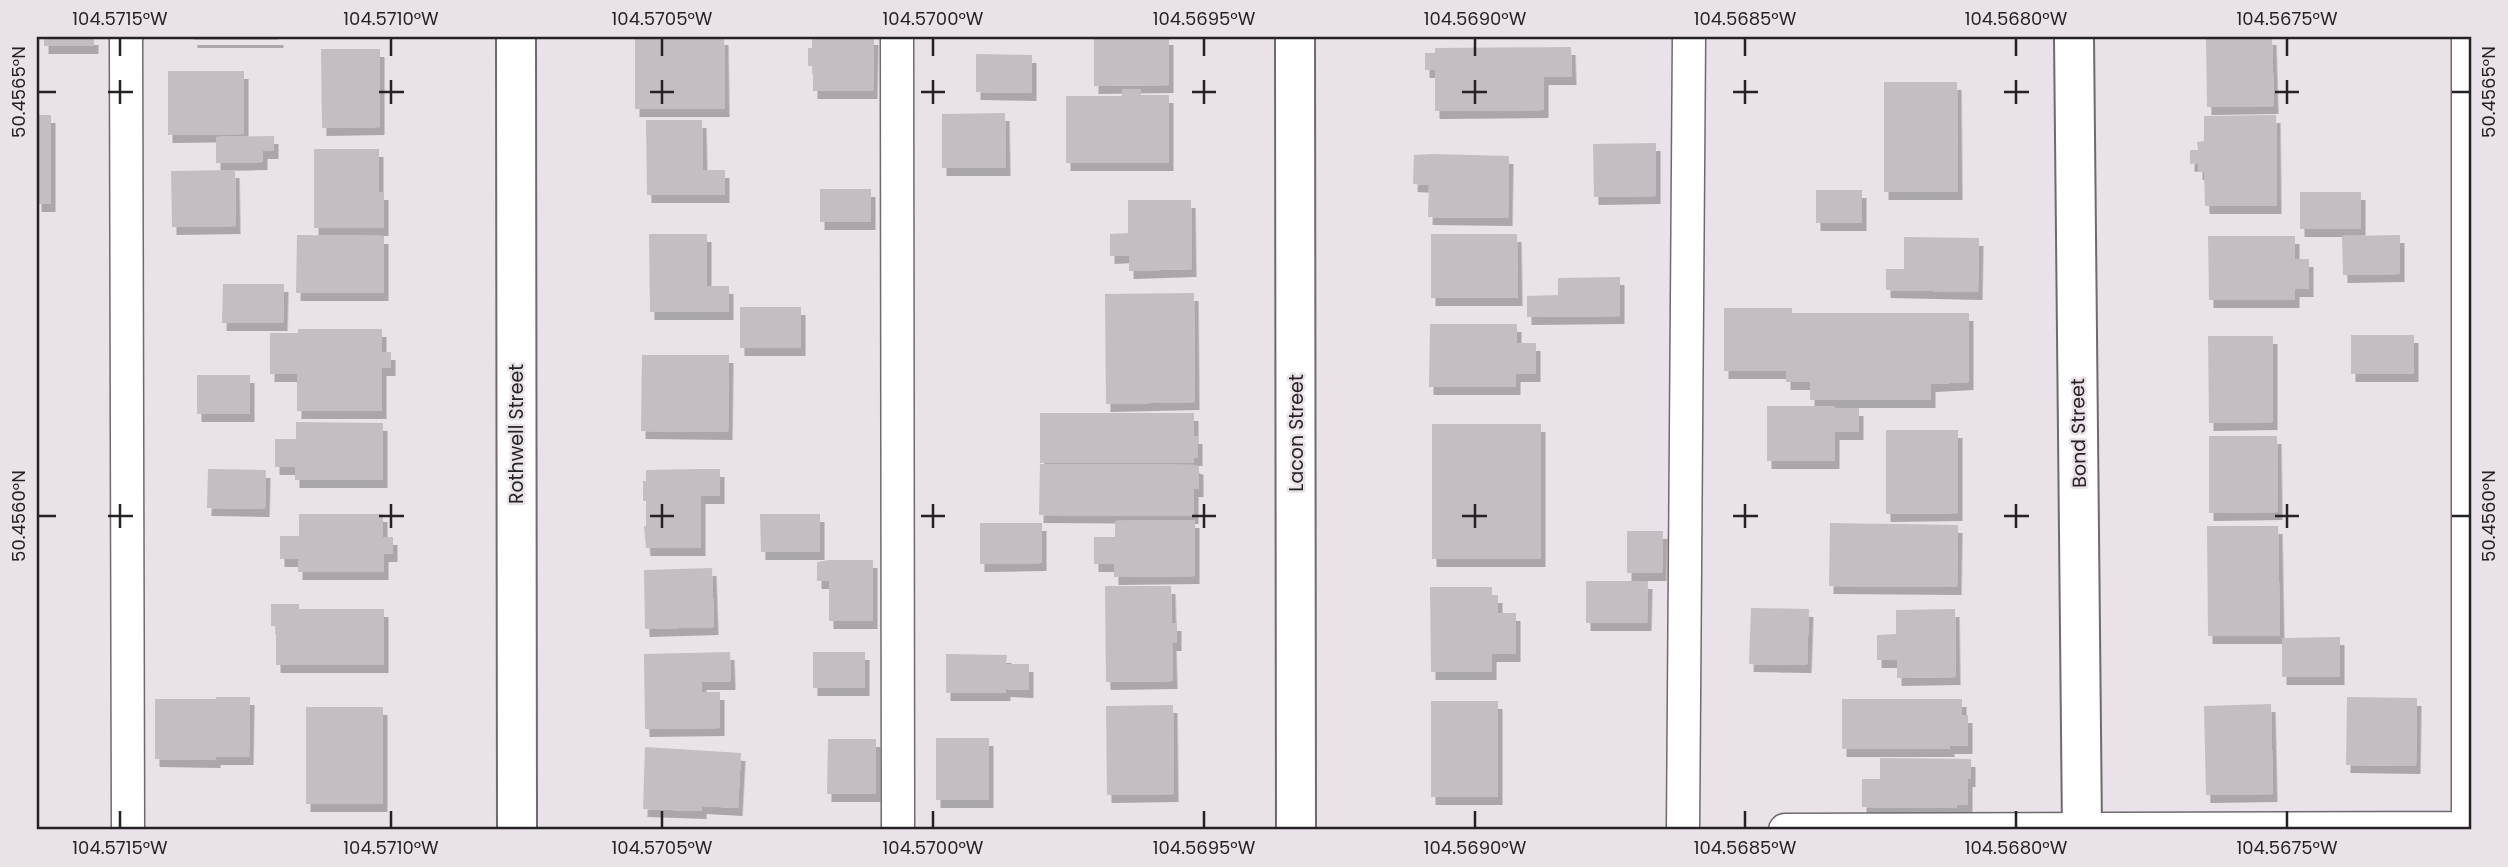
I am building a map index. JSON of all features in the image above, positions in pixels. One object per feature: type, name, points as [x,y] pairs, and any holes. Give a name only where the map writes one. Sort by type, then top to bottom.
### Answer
[{"type":"street","name":"Rothwell Street","points":[[516,37],[517,830]]},
{"type":"street","name":"Lacon Street","points":[[1295,37],[1296,830]]},
{"type":"street","name":"Bond Street","points":[[2074,37],[2082,829]]},
{"type":"lane","points":[[126,37],[128,830]]},
{"type":"lane","points":[[897,37],[898,830]]},
{"type":"lane","points":[[1683,830],[1689,37]]},
{"type":"lane","points":[[1785,830],[2469,828],[2468,37]]},
{"type":"building","points":[[44,37],[94,37],[94,46],[44,46]]},
{"type":"building","points":[[193,37],[279,37],[279,40],[193,40]]},
{"type":"building","points":[[635,37],[724,37],[725,109],[635,109]]},
{"type":"building","points":[[812,37],[874,37],[873,91],[813,91],[813,66],[808,66],[808,48],[812,48]]},
{"type":"building","points":[[1094,37],[1169,37],[1169,85],[1094,86]]},
{"type":"building","points":[[2206,37],[2272,37],[2274,106],[2207,107]]},
{"type":"building","points":[[1571,47],[1572,77],[1544,77],[1544,110],[1435,111],[1435,70],[1425,70],[1425,53],[1435,53],[1435,48]]},
{"type":"building","points":[[321,49],[380,49],[380,127],[322,128]]},
{"type":"building","points":[[976,54],[1032,55],[1032,93],[976,92]]},
{"type":"building","points":[[168,71],[244,71],[244,134],[168,135]]},
{"type":"building","points":[[1884,82],[1957,82],[1958,192],[1884,192]]},
{"type":"building","points":[[1122,89],[1141,89],[1141,95],[1169,95],[1169,163],[1066,163],[1066,96],[1122,96]]},
{"type":"building","points":[[1005,113],[1006,168],[942,168],[942,114]]},
{"type":"building","points":[[37,115],[51,115],[51,204],[37,204]]},
{"type":"building","points":[[2276,115],[2277,206],[2205,206],[2204,172],[2198,172],[2198,163],[2190,164],[2190,150],[2198,150],[2197,142],[2204,141],[2204,116]]},
{"type":"building","points":[[646,120],[702,120],[703,170],[725,170],[725,195],[647,195]]},
{"type":"building","points":[[274,136],[274,151],[263,151],[263,162],[216,163],[216,137]]},
{"type":"building","points":[[1656,143],[1656,196],[1594,197],[1593,144]]},
{"type":"building","points":[[314,149],[379,149],[379,192],[384,192],[384,228],[314,228]]},
{"type":"building","points":[[1414,155],[1509,156],[1508,218],[1428,217],[1429,185],[1413,184]]},
{"type":"building","points":[[235,170],[236,226],[172,227],[171,171]]},
{"type":"building","points":[[820,189],[871,189],[871,222],[820,222]]},
{"type":"building","points":[[1816,190],[1862,190],[1862,223],[1816,223]]},
{"type":"building","points":[[2300,192],[2361,192],[2361,229],[2300,229]]},
{"type":"building","points":[[1128,200],[1191,200],[1192,269],[1129,271],[1129,255],[1110,256],[1110,234],[1128,233]]},
{"type":"building","points":[[649,234],[707,234],[707,286],[729,286],[729,312],[650,312]]},
{"type":"building","points":[[1431,234],[1517,234],[1518,298],[1431,298]]},
{"type":"building","points":[[297,235],[384,236],[384,293],[296,293]]},
{"type":"building","points":[[2400,235],[2400,274],[2343,275],[2342,236]]},
{"type":"building","points":[[2208,236],[2295,236],[2295,259],[2309,259],[2309,289],[2295,289],[2295,300],[2209,300]]},
{"type":"building","points":[[1904,237],[1979,238],[1978,292],[1886,290],[1886,269],[1904,269]]},
{"type":"building","points":[[1620,277],[1620,316],[1527,317],[1527,296],[1558,295],[1558,278]]},
{"type":"building","points":[[223,284],[284,284],[283,323],[222,323]]},
{"type":"building","points":[[1194,293],[1195,402],[1106,404],[1105,294]]},
{"type":"building","points":[[740,307],[801,307],[801,348],[740,348]]},
{"type":"building","points":[[1724,308],[1792,308],[1792,313],[1969,313],[1969,382],[1931,384],[1931,400],[1810,400],[1810,382],[1786,382],[1786,371],[1724,371]]},
{"type":"building","points":[[1430,324],[1517,324],[1517,343],[1536,343],[1536,374],[1516,374],[1516,387],[1429,387]]},
{"type":"building","points":[[298,329],[382,329],[382,352],[391,352],[391,368],[382,368],[382,411],[297,411],[297,374],[270,374],[270,333],[298,333]]},
{"type":"building","points":[[2351,335],[2414,335],[2414,374],[2351,374]]},
{"type":"building","points":[[2208,336],[2273,336],[2273,422],[2209,423]]},
{"type":"building","points":[[642,355],[729,355],[728,432],[641,431]]},
{"type":"building","points":[[197,375],[250,375],[250,414],[197,414]]},
{"type":"building","points":[[1767,406],[1859,408],[1859,432],[1835,432],[1835,461],[1767,461]]},
{"type":"building","points":[[1040,413],[1194,413],[1198,458],[1194,458],[1194,463],[1040,463]]},
{"type":"building","points":[[296,422],[383,423],[383,480],[295,480],[295,467],[275,467],[275,439],[296,439]]},
{"type":"building","points":[[1432,424],[1541,424],[1541,559],[1432,559]]},
{"type":"building","points":[[1886,430],[1958,430],[1958,513],[1886,514]]},
{"type":"building","points":[[2209,436],[2277,436],[2278,512],[2209,513]]},
{"type":"building","points":[[1040,464],[1194,465],[1199,467],[1199,489],[1194,489],[1194,516],[1039,515]]},
{"type":"building","points":[[208,469],[266,470],[265,509],[207,508]]},
{"type":"building","points":[[720,469],[720,496],[701,496],[701,548],[646,548],[646,501],[643,501],[643,481],[646,481],[646,470]]},
{"type":"building","points":[[299,514],[383,514],[383,537],[393,537],[393,554],[384,554],[384,572],[298,572],[298,559],[280,559],[280,536],[299,536]]},
{"type":"building","points":[[760,514],[820,514],[820,552],[761,552]]},
{"type":"building","points":[[1195,520],[1195,576],[1114,577],[1114,564],[1094,564],[1094,537],[1115,537],[1115,521]]},
{"type":"building","points":[[980,523],[1042,523],[1042,563],[980,564]]},
{"type":"building","points":[[1830,523],[1958,525],[1957,587],[1829,586]]},
{"type":"building","points":[[2207,526],[2278,526],[2280,636],[2208,636]]},
{"type":"building","points":[[1627,531],[1663,531],[1662,573],[1627,573]]},
{"type":"building","points":[[873,560],[873,621],[829,621],[829,581],[817,581],[817,562]]},
{"type":"building","points":[[712,568],[714,627],[645,629],[644,570]]},
{"type":"building","points":[[1586,581],[1648,581],[1647,623],[1586,623]]},
{"type":"building","points":[[1105,586],[1171,586],[1172,623],[1177,623],[1177,643],[1172,643],[1173,681],[1106,682]]},
{"type":"building","points":[[1430,587],[1492,587],[1492,595],[1498,595],[1498,613],[1516,613],[1516,654],[1492,654],[1492,672],[1431,672]]},
{"type":"building","points":[[271,604],[299,604],[299,609],[384,609],[384,665],[276,665],[276,626],[271,626]]},
{"type":"building","points":[[1751,608],[1809,609],[1807,665],[1749,664]]},
{"type":"building","points":[[1955,609],[1956,677],[1897,678],[1897,660],[1877,660],[1877,635],[1896,634],[1896,610]]},
{"type":"building","points":[[2340,637],[2340,677],[2282,677],[2282,638]]},
{"type":"building","points":[[730,652],[731,682],[702,682],[702,692],[720,692],[720,728],[645,729],[644,654]]},
{"type":"building","points":[[813,652],[865,652],[865,688],[813,688]]},
{"type":"building","points":[[946,654],[1007,655],[1006,664],[1029,664],[1029,690],[1006,689],[1006,693],[946,693]]},
{"type":"building","points":[[250,697],[249,757],[216,757],[216,760],[155,759],[155,699]]},
{"type":"building","points":[[2347,697],[2417,698],[2416,766],[2346,765]]},
{"type":"building","points":[[1842,699],[1962,699],[1962,715],[1968,715],[1968,746],[1950,746],[1950,749],[1842,749]]},
{"type":"building","points":[[1431,701],[1498,701],[1498,797],[1431,797]]},
{"type":"building","points":[[2271,704],[2273,794],[2206,795],[2204,706]]},
{"type":"building","points":[[1173,705],[1174,794],[1107,795],[1106,706]]},
{"type":"building","points":[[306,707],[383,707],[383,804],[306,804]]},
{"type":"building","points":[[936,738],[989,738],[989,800],[936,800]]},
{"type":"building","points":[[828,739],[876,739],[876,794],[827,794]]},
{"type":"building","points":[[645,747],[741,753],[738,808],[702,806],[702,811],[643,809]]},
{"type":"building","points":[[1880,758],[1971,759],[1968,805],[1957,805],[1957,808],[1862,807],[1862,779],[1880,779]]}]
